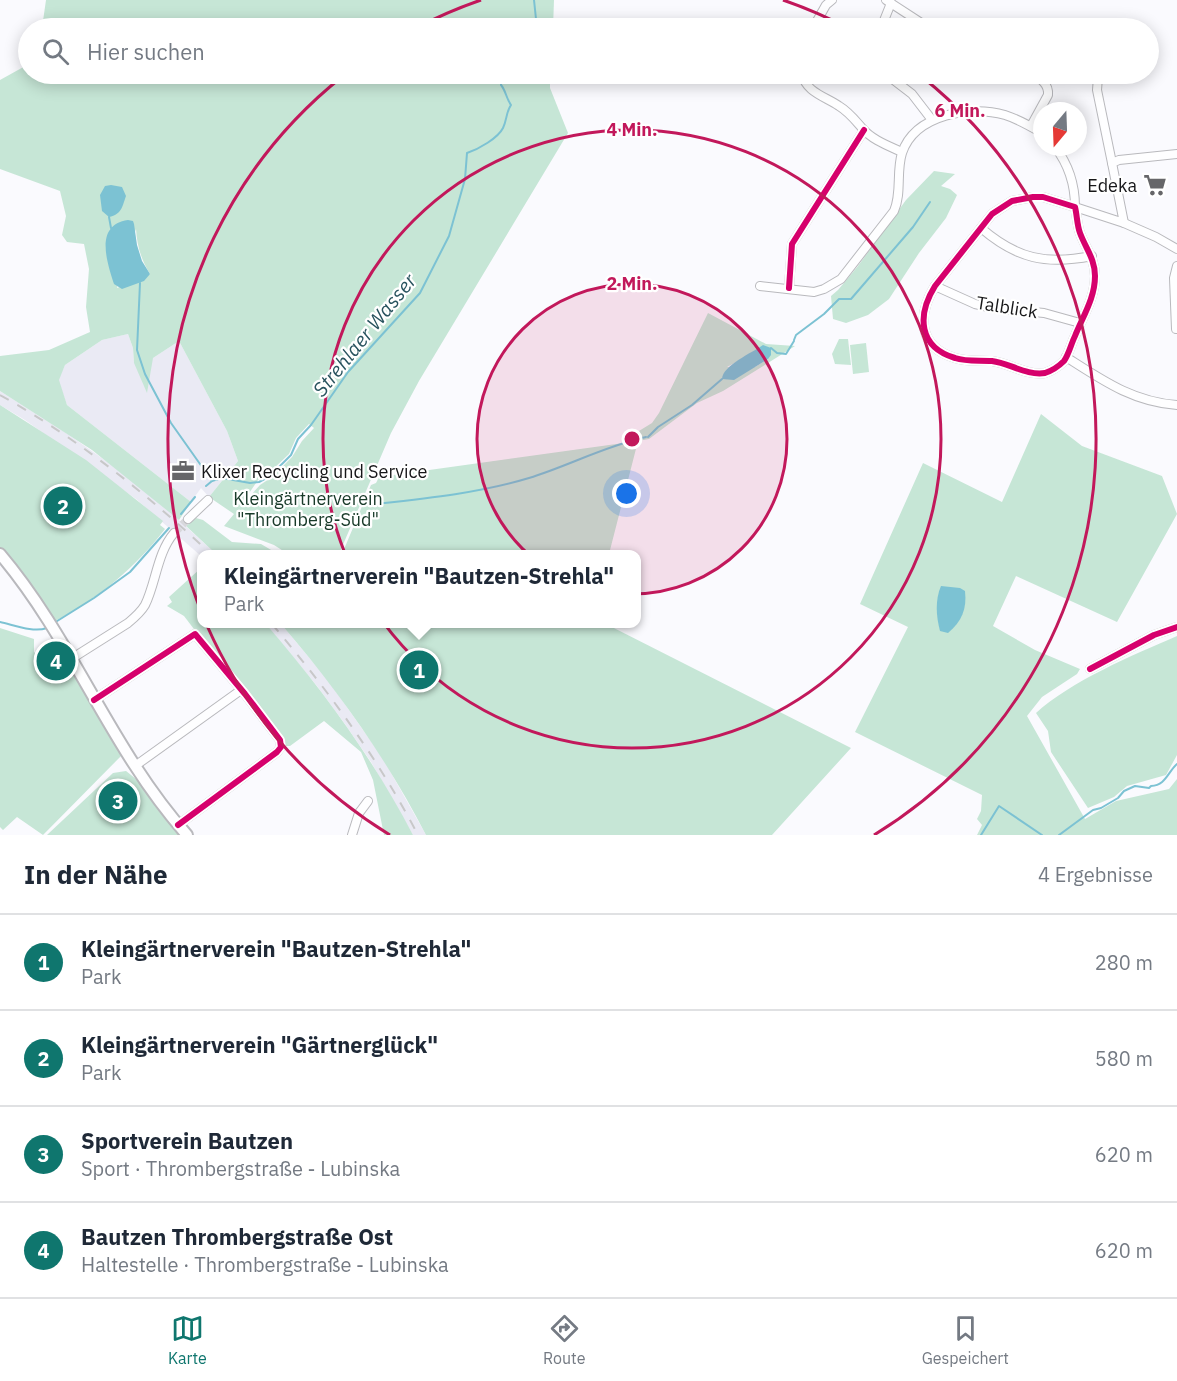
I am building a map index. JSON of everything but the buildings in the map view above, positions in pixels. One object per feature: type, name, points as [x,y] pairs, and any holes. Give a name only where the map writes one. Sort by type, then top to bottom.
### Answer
[{"type":"street","points":[[819,18],[826,5],[832,0]]},
{"type":"street","points":[[884,18],[889,2],[914,18]]},
{"type":"street","points":[[806,84],[812,91],[854,117],[864,130],[886,146],[902,152]]},
{"type":"street","points":[[899,84],[912,94],[932,120]]},
{"type":"street","points":[[760,286],[814,292],[841,279],[894,212],[898,203],[902,152],[911,137],[932,120],[963,112],[1004,114],[1031,126],[1048,95],[1046,84]]},
{"type":"street","points":[[1097,84],[1124,223]]},
{"type":"street","points":[[789,288],[792,244],[864,130]]},
{"type":"street","points":[[1112,163],[1119,160],[1177,154]]},
{"type":"street","points":[[1061,156],[1072,179],[1075,207],[1080,233],[1095,267],[1094,289],[1090,303],[1066,357],[1056,368],[1042,374],[996,362],[957,359],[938,350],[929,342],[924,319],[925,308],[935,286],[992,214],[1002,206],[1021,198],[1043,197],[1075,207],[1124,223],[1177,249]]},
{"type":"street","points":[[981,228],[1008,248],[1030,257],[1069,261],[1092,256]]},
{"type":"street","points":[[1176,329],[1174,278],[1177,266]]},
{"type":"street","name":"Talblick","points":[[935,286],[975,304],[1044,313],[1080,323]]},
{"type":"street","points":[[1066,357],[1126,392],[1153,403],[1177,405]]},
{"type":"street","points":[[188,519],[208,500]]},
{"type":"street","points":[[71,659],[129,623],[136,616],[144,606],[167,543],[174,533]]},
{"type":"street","points":[[0,554],[19,577],[52,626],[135,766],[187,835]]},
{"type":"street","points":[[1090,669],[1154,635],[1177,627]]},
{"type":"street","points":[[94,700],[196,634],[280,740],[281,747],[277,752],[178,825]]},
{"type":"street","points":[[135,766],[241,690]]},
{"type":"street","points":[[352,835],[359,813],[368,801]]},
{"type":"shaded area","points":[[128,334],[133,348],[134,363],[153,358],[179,341],[227,431],[238,461],[209,497],[201,488],[191,502],[67,405],[58,380],[65,365],[102,340]]},
{"type":"shaded area","points":[[0,391],[69,435],[116,468],[212,550],[197,550],[197,552],[136,499],[25,420],[0,405]]},
{"type":"shaded area","points":[[269,628],[284,628],[327,679],[382,757],[426,835],[413,835],[371,762],[317,686]]},
{"type":"green space","points":[[46,0],[554,0],[553,18],[43,18]]},
{"type":"green space","points":[[18,70],[18,84],[550,84],[568,133],[419,381],[391,433],[341,550],[282,550],[224,526],[234,514],[209,497],[238,461],[227,431],[179,341],[153,358],[147,393],[134,363],[133,348],[128,334],[102,340],[65,365],[59,380],[67,405],[191,502],[179,520],[92,450],[0,391],[0,356],[49,350],[90,332],[86,307],[89,269],[84,244],[67,242],[62,235],[66,216],[60,191],[0,169],[0,80]],"holes":[[[136,229],[137,241],[150,274],[117,288]],[[309,424],[314,428],[292,457],[272,477],[260,485],[239,508],[258,480],[289,454],[296,438]]]},
{"type":"green space","points":[[934,171],[955,174],[941,186],[957,195],[946,218],[919,253],[889,299],[868,315],[846,323],[833,319],[831,296],[858,266],[906,200]]},
{"type":"green space","points":[[708,313],[766,344],[795,346],[723,391],[697,403],[649,439],[638,441],[634,434],[652,423],[659,413]],"holes":[[[744,358],[768,359],[755,367],[727,367]]]},
{"type":"green space","points":[[839,339],[848,339],[851,365],[835,364],[832,354]]},
{"type":"green space","points":[[866,343],[869,372],[853,374],[850,345]]},
{"type":"green space","points":[[0,405],[86,460],[163,521],[160,525],[165,529],[129,569],[86,603],[55,621],[24,576],[0,548]]},
{"type":"green space","points":[[1041,414],[1082,446],[1162,476],[1177,514],[1117,622],[1016,576],[993,626],[1035,650],[1080,669],[1077,674],[1042,697],[1027,716],[1085,819],[1116,801],[1169,789],[1177,779],[1177,835],[977,835],[982,825],[977,819],[981,811],[982,795],[855,732],[908,627],[860,604],[923,463],[1002,502]]},
{"type":"green space","points":[[638,441],[610,550],[344,550],[371,485],[376,483],[379,477]]},
{"type":"green space","points":[[196,518],[203,520],[232,542],[261,544],[271,550],[212,550],[186,526]]},
{"type":"green space","name":"Kleingärtnerverein \"Thromberg-Süd\"","points":[[197,572],[197,628],[269,628],[346,725],[381,779],[413,835],[384,835],[373,780],[361,752],[324,721],[290,746],[283,746],[184,616],[167,606],[172,602],[169,597]]},
{"type":"green space","points":[[0,628],[34,639],[34,652],[45,661],[68,665],[122,755],[43,835],[17,817],[3,830],[0,827]]},
{"type":"green space","points":[[284,628],[614,628],[851,748],[772,835],[426,835],[378,752],[322,674]]},
{"type":"green space","points":[[1177,636],[1177,755],[1166,775],[1127,786],[1114,797],[1088,808],[1051,752],[1048,731],[1036,713],[1050,701],[1084,680],[1122,660]]},
{"type":"green space","points":[[126,771],[136,779],[182,835],[47,835],[113,773]]},
{"type":"water","points":[[105,186],[122,187],[126,196],[119,212],[109,217],[102,211],[100,195]]},
{"type":"water","points":[[133,221],[142,261],[150,274],[144,281],[122,289],[114,284],[108,265],[106,246],[110,229],[117,223]]},
{"type":"water","points":[[763,345],[771,348],[771,355],[768,359],[734,380],[722,379],[727,369],[733,364]]},
{"type":"water","points":[[941,586],[960,588],[965,591],[963,614],[948,633],[940,631],[938,620],[937,602]]},
{"type":"waterway","name":"Strehlaer Wasser","points":[[534,0],[536,18]]},
{"type":"waterway","name":"Strehlaer Wasser","points":[[206,486],[222,478],[250,483],[259,482],[270,476],[291,455],[298,439],[311,425],[348,372],[420,293],[449,236],[465,179],[467,153],[493,139],[501,132],[504,125],[511,105],[501,84]]},
{"type":"waterway","points":[[794,340],[796,335],[824,314],[839,299],[851,299],[913,227],[930,202]]},
{"type":"waterway","points":[[109,217],[111,228]]},
{"type":"waterway","points":[[140,283],[137,350],[145,374],[171,423],[212,481]]},
{"type":"waterway","points":[[771,348],[777,353],[786,354],[794,341]]},
{"type":"waterway","points":[[648,437],[658,427],[692,405],[722,379]]},
{"type":"waterway","points":[[365,505],[448,495],[509,484],[646,437]]},
{"type":"waterway","points":[[181,514],[195,497]]},
{"type":"waterway","name":"Strehlaer Wasser","points":[[54,623],[130,572],[169,528]]},
{"type":"waterway","name":"Strehlaer Wasser","points":[[0,622],[30,629],[47,628]]},
{"type":"waterway","points":[[1059,835],[1093,810],[1118,798],[1124,791],[1135,786],[1149,788],[1160,783],[1177,764]]},
{"type":"waterway","points":[[981,835],[999,806],[1042,835]]},
{"type":"tunnel","points":[[174,533],[188,519]]},
{"type":"railway","points":[[0,395],[84,448],[162,510],[207,550]]},
{"type":"railway","points":[[275,628],[351,725],[386,779],[418,835]]},
{"type":"cycle path","points":[[789,288],[792,244],[864,130]]},
{"type":"cycle path","points":[[1033,197],[1043,197],[1075,207],[1078,227],[1094,264],[1095,276],[1091,299],[1066,358],[1052,370],[1038,373],[992,361],[960,359],[943,353],[934,346],[924,329],[925,308],[935,286],[992,214],[1012,201],[1033,197]]},
{"type":"cycle path","points":[[1090,669],[1154,635],[1177,627]]},
{"type":"cycle path","points":[[94,700],[195,634],[280,740],[281,747],[277,752],[178,825]]},
{"type":"place","name":"Edeka","points":[[1155,185]]},
{"type":"place","name":"Klixer Recycling und Service","points":[[183,471]]},
{"type":"place","name":"Kleingärtnerverein \"Gärtnerglück\"","points":[[63,506]]},
{"type":"place","name":"Bautzen Thrombergstraße Ost","points":[[56,661]]},
{"type":"place","name":"Kleingärtnerverein \"Bautzen-Strehla\"","points":[[419,670]]},
{"type":"place","name":"Sportverein Bautzen","points":[[118,801]]}]
